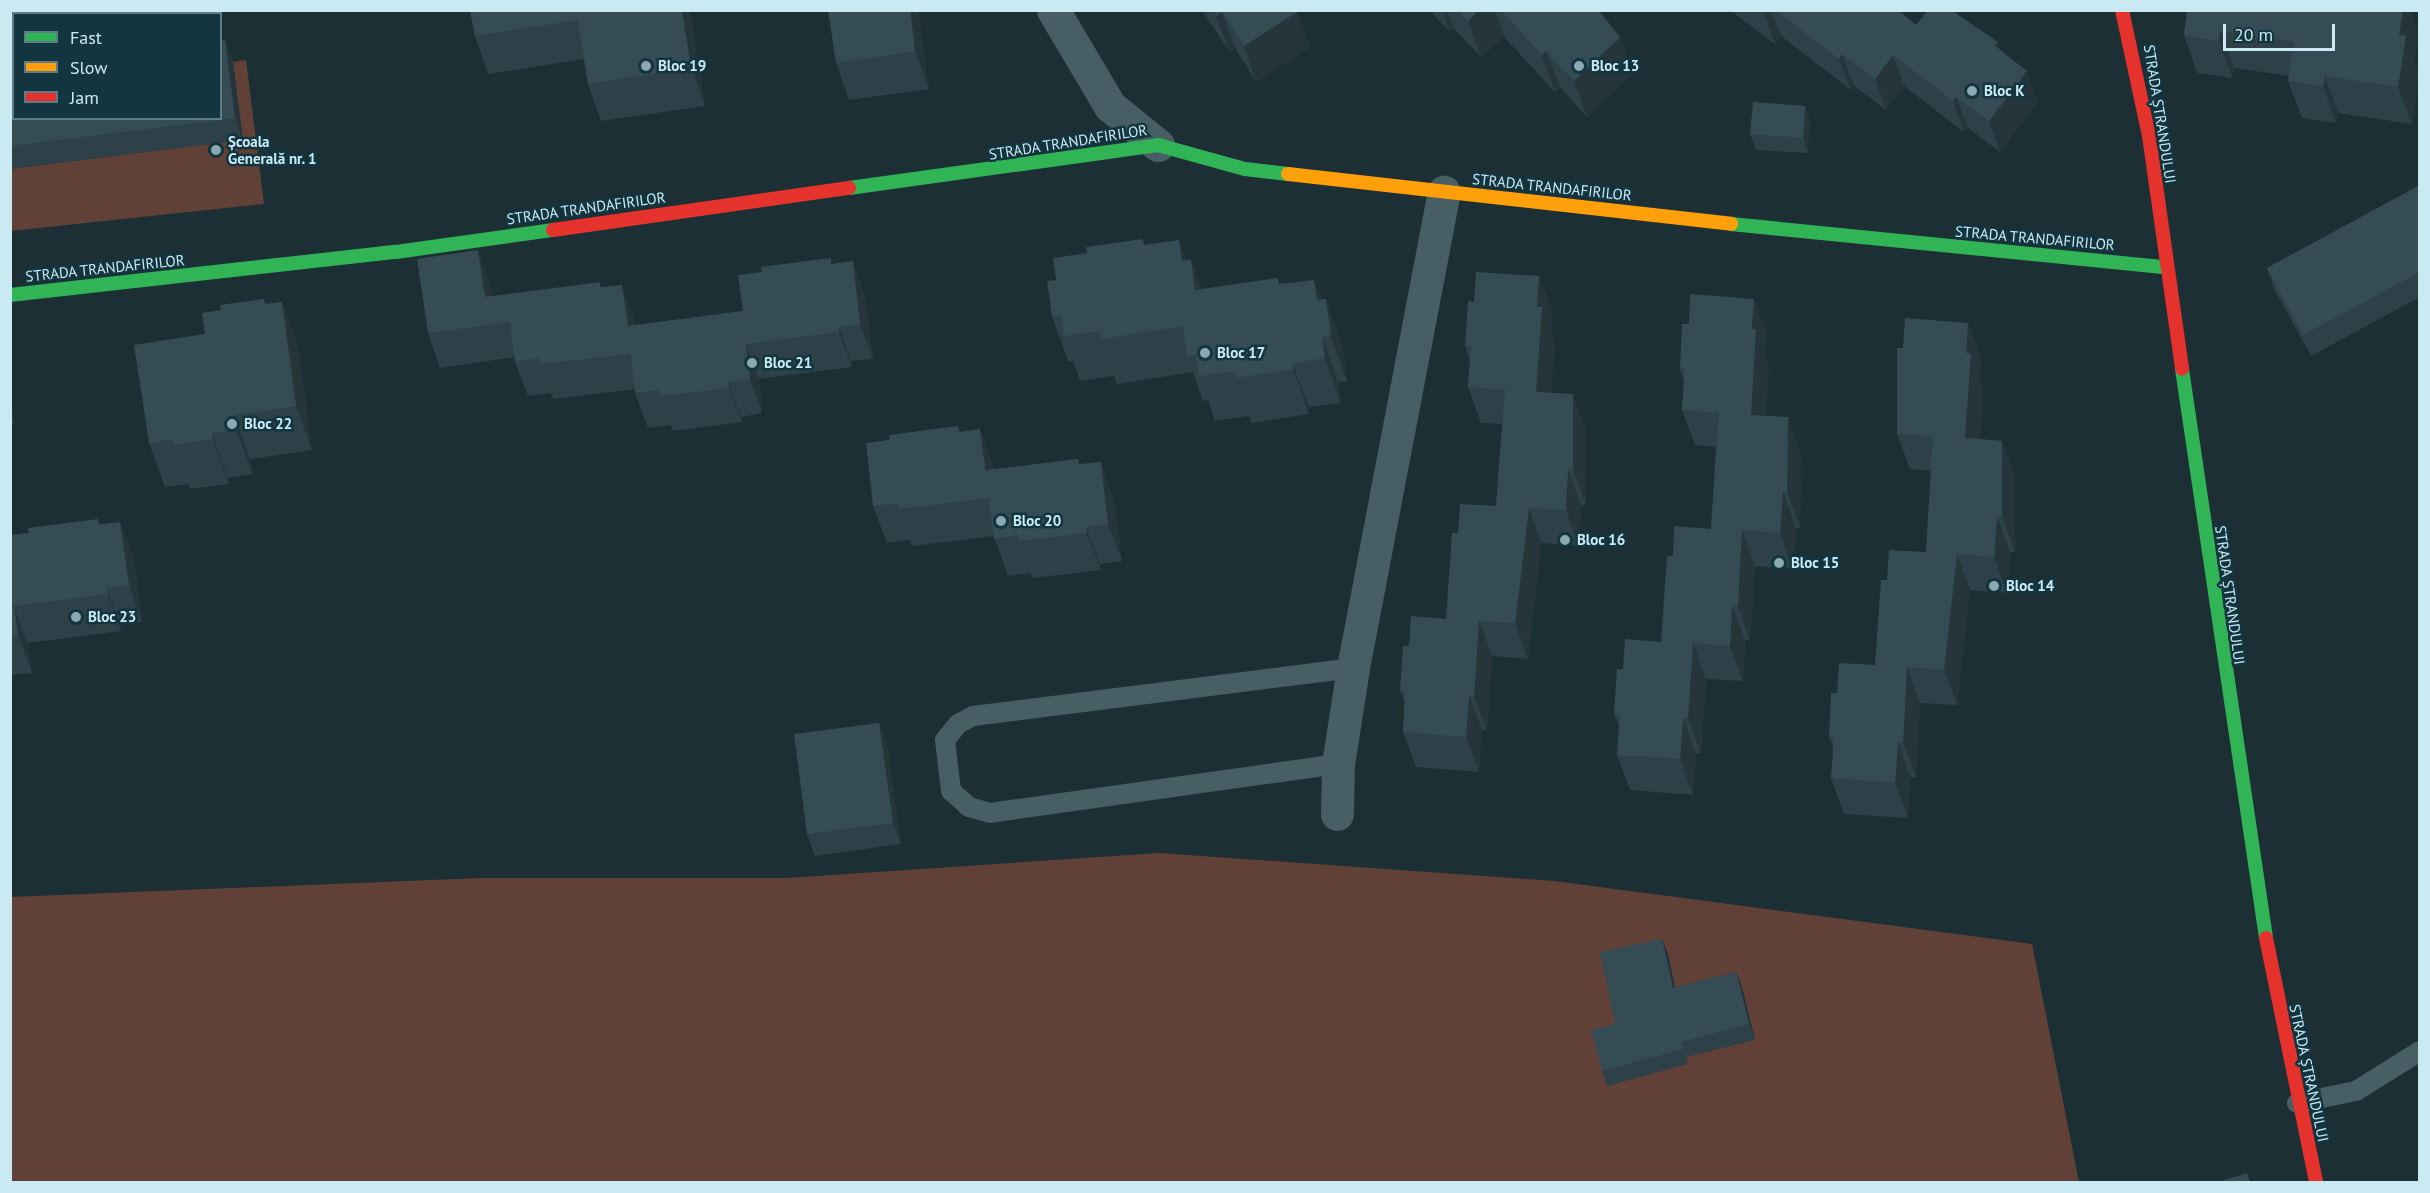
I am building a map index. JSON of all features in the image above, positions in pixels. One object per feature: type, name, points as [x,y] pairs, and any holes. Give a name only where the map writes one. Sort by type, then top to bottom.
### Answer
[{"type":"street","points":[[1053,10],[1110,106],[1158,145]]},
{"type":"street","name":"STRADA ȘTRANDULUI","points":[[2122,10],[2140,81],[2252,864],[2297,1103],[2316,1182]]},
{"type":"street","name":"STRADA TRANDAFIRILOR","points":[[10,295],[396,252],[1158,145],[1245,169],[1754,227],[2165,267]]},
{"type":"street","points":[[1337,814],[1338,764],[1353,668],[1444,192]]},
{"type":"lane","points":[[1338,764],[990,813],[969,807],[951,791],[945,740],[958,724],[973,716],[1353,668]]},
{"type":"lane","points":[[2297,1103],[2356,1091],[2420,1051]]},
{"type":"shaded area","points":[[246,60],[264,204],[11,231],[10,169],[242,140],[233,62]]},
{"type":"shaded area","points":[[1159,853],[1554,881],[2032,944],[2079,1182],[11,1182],[10,897],[480,878],[787,878]]},
{"type":"building","points":[[470,10],[682,10],[691,68],[588,84],[578,20],[475,36]]},
{"type":"building","points":[[828,10],[910,10],[915,51],[836,63]]},
{"type":"building","points":[[1213,10],[1296,10],[1297,12],[1244,46],[1222,12],[1216,16]]},
{"type":"building","points":[[1458,10],[1479,10],[1468,21]]},
{"type":"building","points":[[1500,10],[1598,10],[1620,37],[1574,81],[1546,51],[1542,55]]},
{"type":"building","points":[[1776,10],[1898,10],[1916,25],[1928,10],[1951,10],[1998,42],[1995,46],[2027,71],[1989,121],[1956,97],[1953,101],[1893,55],[1875,79],[1842,54],[1839,59]]},
{"type":"building","points":[[2187,10],[2403,10],[2399,35],[2406,36],[2398,87],[2325,76],[2323,86],[2288,81],[2294,42],[2220,31],[2219,41],[2184,35]]},
{"type":"building","points":[[225,40],[235,118],[222,120],[222,41]]},
{"type":"building","points":[[10,67],[12,67],[12,120],[219,120],[10,146]]},
{"type":"building","points":[[1753,102],[1805,106],[1803,138],[1750,134]]},
{"type":"building","points":[[2420,185],[2420,272],[2303,335],[2267,268]]},
{"type":"building","points":[[1143,239],[1144,245],[1179,240],[1182,261],[1191,259],[1195,290],[1278,278],[1279,284],[1314,280],[1317,300],[1326,299],[1331,336],[1322,337],[1325,358],[1292,363],[1293,369],[1236,378],[1235,371],[1199,376],[1196,355],[1187,356],[1183,326],[1101,339],[1099,331],[1064,336],[1061,315],[1052,316],[1047,281],[1056,280],[1053,258],[1087,253],[1086,247]]},
{"type":"building","points":[[478,250],[485,297],[600,282],[600,287],[622,285],[628,326],[743,311],[738,275],[762,272],[761,267],[831,258],[831,264],[853,261],[860,324],[839,327],[839,332],[746,344],[750,379],[728,382],[729,388],[661,396],[660,390],[635,393],[631,354],[540,364],[539,358],[515,362],[510,322],[428,333],[417,259]]},
{"type":"building","name":"Bloc 16","points":[[1476,272],[1539,276],[1537,307],[1542,307],[1536,392],[1573,394],[1573,469],[1568,469],[1566,510],[1529,508],[1515,623],[1479,621],[1474,696],[1469,695],[1466,737],[1403,732],[1405,691],[1400,691],[1403,646],[1409,646],[1411,616],[1446,619],[1452,533],[1458,533],[1460,504],[1496,506],[1505,390],[1468,387],[1471,346],[1465,346],[1468,301],[1474,302]]},
{"type":"building","points":[[1690,294],[1754,299],[1752,329],[1756,330],[1751,415],[1788,417],[1787,492],[1783,492],[1780,533],[1742,530],[1738,605],[1732,605],[1730,646],[1693,643],[1688,718],[1683,718],[1680,759],[1617,755],[1620,714],[1614,713],[1617,669],[1623,669],[1625,639],[1661,642],[1667,556],[1673,556],[1674,526],[1711,529],[1719,413],[1682,410],[1685,369],[1680,369],[1682,324],[1689,324]]},
{"type":"building","points":[[264,299],[265,304],[282,302],[296,406],[234,415],[236,430],[212,433],[213,439],[174,445],[173,439],[149,443],[134,345],[205,334],[202,313],[221,310],[220,305]]},
{"type":"building","name":"Bloc 14","points":[[1905,318],[1968,323],[1966,353],[1971,353],[1965,438],[2002,441],[2002,516],[1997,516],[1994,557],[1957,554],[1944,670],[1907,667],[1903,742],[1898,742],[1895,783],[1831,778],[1834,738],[1829,737],[1831,693],[1837,693],[1839,663],[1875,665],[1881,580],[1887,580],[1889,550],[1926,552],[1933,436],[1897,434],[1897,348],[1903,348]]},
{"type":"building","points":[[958,426],[959,432],[980,429],[987,482],[986,470],[1078,459],[1079,464],[1101,462],[1108,524],[1086,527],[1087,533],[1019,541],[1018,535],[994,539],[989,498],[898,509],[897,503],[873,506],[866,443],[889,440],[889,435]]},
{"type":"building","points":[[98,519],[99,525],[120,522],[129,585],[107,588],[108,594],[14,606],[18,635],[10,636],[10,535],[29,533],[28,528]]},
{"type":"building","points":[[879,723],[893,823],[807,834],[794,734]]},
{"type":"building","points":[[1662,939],[1673,988],[1736,972],[1749,1024],[1681,1042],[1683,1049],[1602,1071],[1591,1030],[1615,1024],[1600,952]]},
{"type":"building","points":[[2247,1173],[2250,1182],[2218,1182]]},
{"type":"traffic: fast","points":[[849,188],[1158,145],[1245,169],[1288,174]]},
{"type":"traffic: fast","points":[[1731,224],[2165,267]]},
{"type":"traffic: fast","points":[[10,295],[396,252],[553,230]]},
{"type":"traffic: fast","points":[[2182,369],[2266,938]]},
{"type":"traffic: slow","points":[[1288,174],[1731,224]]},
{"type":"traffic: jam","points":[[2122,10],[2149,136],[2182,369]]},
{"type":"traffic: jam","points":[[553,230],[849,188]]},
{"type":"traffic: jam","points":[[2266,938],[2316,1182]]},
{"type":"place","name":"Bloc 19","points":[[646,66]]},
{"type":"place","name":"Bloc 13","points":[[1579,66]]},
{"type":"place","name":"Bloc K","points":[[1972,91]]},
{"type":"place","name":"Școala Generală nr. 1","points":[[216,150]]},
{"type":"place","name":"Bloc 17","points":[[1205,353]]},
{"type":"place","name":"Bloc 21","points":[[752,363]]},
{"type":"place","name":"Bloc 22","points":[[232,424]]},
{"type":"place","name":"Bloc 20","points":[[1001,521]]},
{"type":"place","name":"Bloc 16","points":[[1565,540]]},
{"type":"place","name":"Bloc 15","points":[[1779,563]]},
{"type":"place","name":"Bloc 14","points":[[1994,586]]},
{"type":"place","name":"Bloc 23","points":[[76,617]]}]
